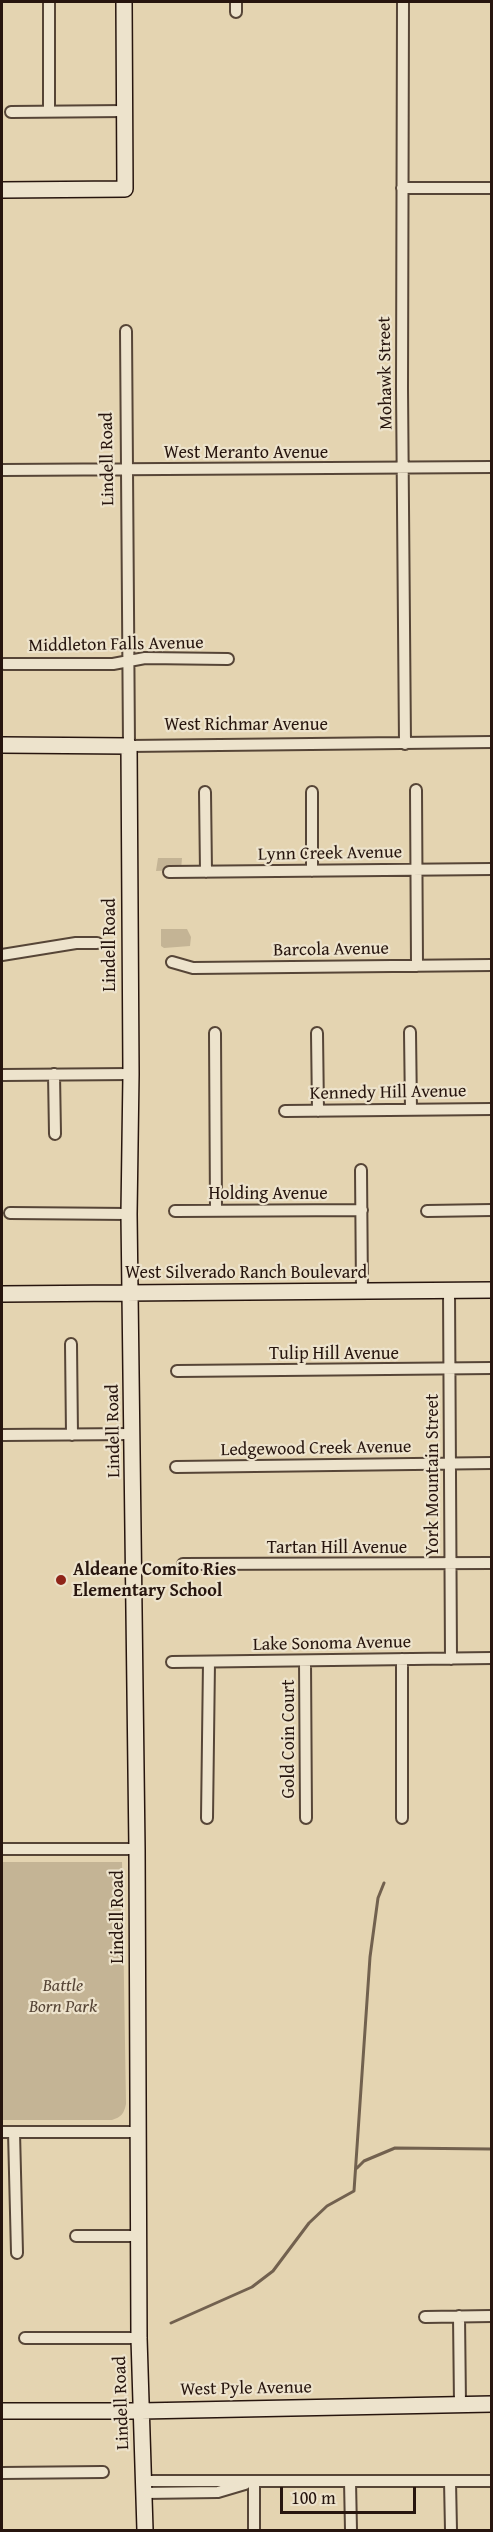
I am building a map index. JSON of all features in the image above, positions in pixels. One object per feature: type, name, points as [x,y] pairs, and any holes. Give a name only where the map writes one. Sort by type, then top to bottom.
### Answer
[{"type":"street","points":[[49,2],[49,111]]},
{"type":"street","points":[[2,190],[125,189],[124,2]]},
{"type":"street","name":"Mohawk Street","points":[[403,2],[402,388],[405,744]]},
{"type":"street","points":[[11,112],[124,111]]},
{"type":"street","points":[[402,188],[492,188]]},
{"type":"street","name":"Lindell Road","points":[[126,331],[131,1074],[129,1214],[132,1293],[137,1849],[139,2338],[146,2530]]},
{"type":"street","name":"West Meranto Avenue","points":[[2,470],[492,467]]},
{"type":"street","name":"Middleton Falls Avenue","points":[[4,664],[113,664],[145,658],[228,659]]},
{"type":"street","name":"West Richmar Avenue","points":[[2,746],[492,742]]},
{"type":"street","points":[[416,790],[417,966]]},
{"type":"street","points":[[205,792],[206,872]]},
{"type":"street","points":[[312,792],[312,871]]},
{"type":"street","name":"Lynn Creek Avenue","points":[[169,872],[492,869]]},
{"type":"street","points":[[2,955],[76,943],[97,944]]},
{"type":"street","name":"Barcola Avenue","points":[[172,962],[193,968],[492,965]]},
{"type":"street","points":[[410,1032],[411,1110]]},
{"type":"street","points":[[215,1033],[216,1211]]},
{"type":"street","points":[[317,1033],[318,1111]]},
{"type":"street","points":[[54,1074],[56,1134]]},
{"type":"street","points":[[2,1075],[131,1074]]},
{"type":"street","name":"Kennedy Hill Avenue","points":[[285,1111],[492,1109]]},
{"type":"street","points":[[361,1170],[362,1291]]},
{"type":"street","name":"Holding Avenue","points":[[175,1211],[362,1210]]},
{"type":"street","points":[[427,1211],[492,1210]]},
{"type":"street","points":[[10,1213],[129,1214]]},
{"type":"street","name":"West Silverado Ranch Boulevard","points":[[2,1294],[492,1290]]},
{"type":"street","name":"York Mountain Street","points":[[448,1291],[451,1659]]},
{"type":"street","points":[[71,1344],[72,1434]]},
{"type":"street","name":"Tulip Hill Avenue","points":[[177,1371],[492,1368]]},
{"type":"street","points":[[2,1435],[133,1434]]},
{"type":"street","name":"Ledgewood Creek Avenue","points":[[176,1467],[492,1463]]},
{"type":"street","name":"Tartan Hill Avenue","points":[[183,1564],[492,1563]]},
{"type":"street","name":"Lake Sonoma Avenue","points":[[172,1662],[492,1658]]},
{"type":"street","points":[[402,1659],[402,1818]]},
{"type":"street","name":"Gold Coin Court","points":[[305,1661],[306,1818]]},
{"type":"street","points":[[207,1818],[209,1662]]},
{"type":"street","points":[[2,1849],[137,1849]]},
{"type":"street","points":[[2,2132],[138,2132]]},
{"type":"street","points":[[14,2132],[17,2253]]},
{"type":"street","points":[[76,2236],[139,2236]]},
{"type":"street","points":[[459,2316],[460,2404]]},
{"type":"street","points":[[424,2317],[492,2316]]},
{"type":"street","points":[[25,2338],[139,2338]]},
{"type":"street","name":"West Pyle Avenue","points":[[2,2411],[141,2411],[492,2404]]},
{"type":"street","points":[[2,2473],[103,2472]]},
{"type":"street","points":[[254,2481],[254,2530]]},
{"type":"street","points":[[144,2487],[254,2481],[492,2481]]},
{"type":"street","points":[[350,2481],[351,2530]]},
{"type":"street","points":[[450,2481],[451,2530]]},
{"type":"green space","points":[[158,858],[182,858],[181,870],[156,871]]},
{"type":"green space","points":[[161,929],[187,929],[191,937],[190,946],[164,948],[161,946]]},
{"type":"green space","name":"Battle Born Park","points":[[2,1862],[122,1862],[126,2104],[123,2113],[115,2119],[2,2120]]},
{"type":"waterway","points":[[171,2323],[252,2287],[273,2271],[309,2223],[327,2206],[354,2191],[370,1957],[378,1898],[384,1883]]},
{"type":"waterway","points":[[357,2168],[364,2161],[395,2148],[492,2149]]},
{"type":"place","name":"Aldeane Comito Ries Elementary School","points":[[61,1580]]}]
